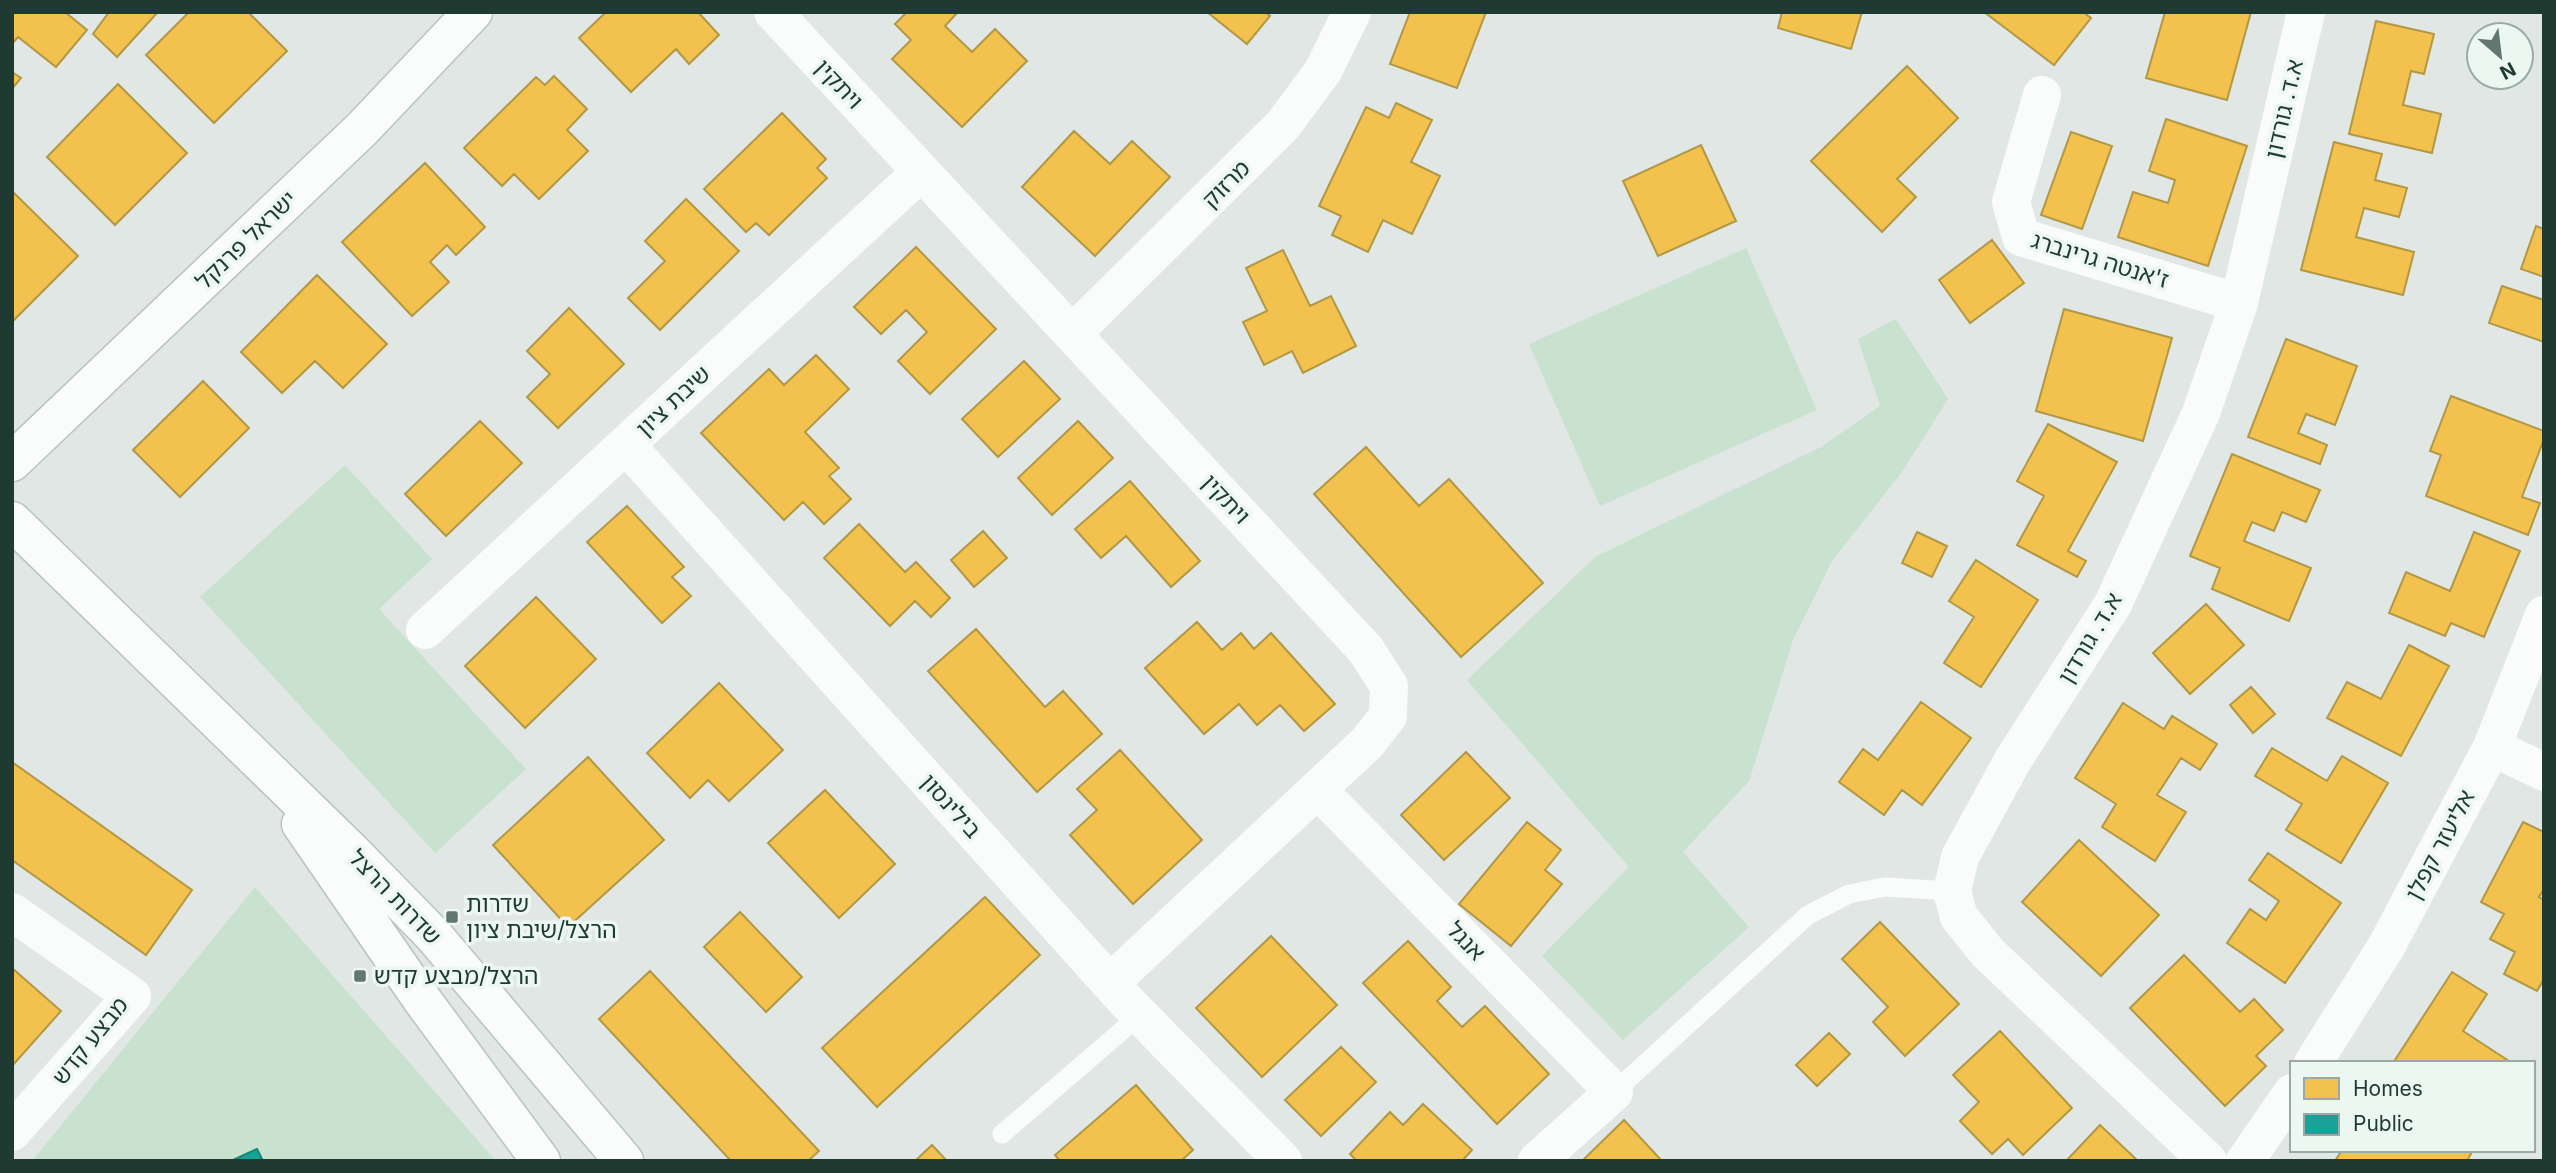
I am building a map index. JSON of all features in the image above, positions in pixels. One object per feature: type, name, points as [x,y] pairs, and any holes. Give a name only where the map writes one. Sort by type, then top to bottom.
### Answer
[{"type":"street","name":"ישראל פרנקל","points":[[12,462],[362,129],[473,12]]},
{"type":"street","name":"ויתקין","points":[[773,12],[1366,650],[1389,686],[1388,716],[1367,743],[1110,984]]},
{"type":"street","name":"מרזוק","points":[[1072,334],[1283,125],[1323,71],[1352,12]]},
{"type":"street","name":"א.ד. גורדון","points":[[1952,891],[1960,857],[2013,761],[2113,604],[2202,413],[2239,303],[2306,12]]},
{"type":"street","name":"ז'אנטה גרינברג","points":[[2042,95],[2011,202],[2021,237],[2239,303]]},
{"type":"street","name":"שיבת ציון","points":[[425,630],[921,172]]},
{"type":"street","name":"בילינסון","points":[[626,444],[1110,984],[1283,1161]]},
{"type":"street","name":"שדרות הרצל","points":[[12,521],[265,770],[351,850],[434,936],[624,1161]]},
{"type":"street","name":"אליעזר קפלן","points":[[2314,1061],[2386,947],[2492,747],[2544,615]]},
{"type":"street","points":[[2492,747],[2544,772]]},
{"type":"street","name":"שדרות הרצל","points":[[265,770],[361,914],[541,1161]]},
{"type":"street","name":"אנגל","points":[[1318,789],[1614,1091]]},
{"type":"street","points":[[1952,891],[1959,917],[1988,953],[2208,1161]]},
{"type":"street","name":"מבצע קדש","points":[[12,912],[132,996],[12,1132]]},
{"type":"street","points":[[1537,1161],[1614,1091]]},
{"type":"street","points":[[2245,1161],[2290,1096]]},
{"type":"lane","points":[[1614,1091],[1808,915],[1849,894],[1885,887],[1952,891]]},
{"type":"lane","points":[[1002,1134],[1140,1016]]},
{"type":"green space","points":[[1746,248],[1817,410],[1600,506],[1529,344]]},
{"type":"green space","points":[[1896,319],[1948,399],[1902,472],[1832,561],[1793,640],[1749,781],[1683,852],[1749,927],[1623,1040],[1542,956],[1629,867],[1467,680],[1595,557],[1821,447],[1880,406],[1858,339]]},
{"type":"green space","points":[[345,465],[432,559],[379,609],[526,769],[435,853],[200,597]]},
{"type":"green space","points":[[255,887],[496,1161],[32,1161]]},
{"type":"building: Homes","points":[[12,12],[65,12],[87,30],[56,67],[18,37],[12,44]]},
{"type":"building: Homes","points":[[109,12],[158,12],[117,57],[93,34]]},
{"type":"building: Homes","points":[[189,12],[248,12],[287,51],[214,123],[146,55]]},
{"type":"building: Homes","points":[[606,12],[698,12],[719,35],[689,64],[676,49],[631,92],[579,38]]},
{"type":"building: Homes","points":[[907,12],[958,12],[945,26],[972,52],[995,29],[1027,61],[962,127],[892,59],[911,40],[895,24]]},
{"type":"building: Homes","points":[[1207,12],[1265,12],[1270,16],[1247,44]]},
{"type":"building: Homes","points":[[1410,12],[1486,12],[1457,88],[1390,64]]},
{"type":"building: Homes","points":[[1782,12],[1862,12],[1851,49],[1778,28]]},
{"type":"building: Homes","points":[[1984,12],[2083,12],[2091,18],[2054,65]]},
{"type":"building: Homes","points":[[2165,12],[2251,12],[2227,100],[2146,78]]},
{"type":"building: Homes","points":[[2376,21],[2434,34],[2424,74],[2411,71],[2403,105],[2441,114],[2432,153],[2349,134]]},
{"type":"building: Homes","points":[[1907,66],[1958,118],[1897,179],[1916,197],[1882,232],[1811,161]]},
{"type":"building: Homes","points":[[12,72],[21,78],[12,89]]},
{"type":"building: Homes","points":[[554,76],[587,109],[567,130],[588,151],[539,199],[514,174],[502,186],[464,148],[536,77],[545,85]]},
{"type":"building: Homes","points":[[118,84],[187,153],[115,225],[47,157]]},
{"type":"building: Homes","points":[[1396,103],[1432,120],[1411,162],[1440,176],[1412,234],[1383,220],[1368,252],[1332,235],[1341,216],[1319,206],[1366,107],[1389,118]]},
{"type":"building: Homes","points":[[782,113],[826,159],[817,168],[827,178],[769,235],[756,223],[746,232],[704,189]]},
{"type":"building: Homes","points":[[2166,119],[2247,146],[2208,266],[2118,237],[2133,192],[2168,203],[2175,180],[2149,171]]},
{"type":"building: Homes","points":[[1074,131],[1110,164],[1132,141],[1170,177],[1095,256],[1022,187]]},
{"type":"building: Homes","points":[[2071,132],[2112,146],[2082,229],[2041,215]]},
{"type":"building: Homes","points":[[2334,142],[2382,154],[2375,180],[2407,188],[2399,217],[2364,208],[2356,237],[2414,252],[2403,295],[2301,270]]},
{"type":"building: Homes","points":[[1701,145],[1736,221],[1658,256],[1623,181]]},
{"type":"building: Homes","points":[[425,163],[485,227],[456,255],[447,245],[430,262],[449,282],[412,316],[342,242]]},
{"type":"building: Homes","points":[[12,191],[78,256],[12,322]]},
{"type":"building: Homes","points":[[686,199],[739,251],[660,330],[628,298],[665,261],[645,241]]},
{"type":"building: Homes","points":[[2536,226],[2544,229],[2544,277],[2521,269]]},
{"type":"building: Homes","points":[[1992,240],[2024,283],[1970,323],[1939,280]]},
{"type":"building: Homes","points":[[916,247],[996,329],[930,394],[898,361],[927,332],[906,310],[881,334],[854,307]]},
{"type":"building: Homes","points":[[1283,250],[1310,306],[1331,296],[1356,346],[1303,373],[1292,351],[1264,365],[1243,322],[1267,311],[1246,268]]},
{"type":"building: Homes","points":[[317,275],[387,344],[343,388],[315,361],[282,393],[241,352]]},
{"type":"building: Homes","points":[[2502,286],[2544,300],[2544,342],[2489,323]]},
{"type":"building: Homes","points":[[569,308],[624,364],[558,428],[527,397],[550,374],[527,351]]},
{"type":"building: Homes","points":[[2064,309],[2172,338],[2143,441],[2036,411]]},
{"type":"building: Homes","points":[[2286,339],[2357,366],[2335,425],[2306,414],[2298,433],[2327,445],[2320,464],[2248,437]]},
{"type":"building: Homes","points":[[816,355],[849,389],[805,432],[839,468],[829,476],[851,499],[824,524],[803,502],[784,520],[701,433],[769,369],[784,385]]},
{"type":"building: Homes","points":[[1024,361],[1060,399],[998,457],[962,419]]},
{"type":"building: Homes","points":[[203,381],[249,428],[180,497],[133,450]]},
{"type":"building: Homes","points":[[2451,396],[2544,431],[2544,439],[2522,497],[2540,503],[2528,535],[2426,496],[2441,455],[2430,451]]},
{"type":"building: Homes","points":[[480,421],[522,463],[446,536],[405,494]]},
{"type":"building: Homes","points":[[1078,421],[1113,458],[1052,515],[1018,478]]},
{"type":"building: Homes","points":[[2048,424],[2117,462],[2068,551],[2086,561],[2077,577],[2017,545],[2044,496],[2017,481]]},
{"type":"building: Homes","points":[[1366,447],[1419,506],[1449,479],[1543,583],[1461,657],[1314,494]]},
{"type":"building: Homes","points":[[2232,454],[2320,490],[2306,522],[2282,512],[2274,531],[2252,522],[2244,541],[2311,568],[2289,621],[2212,589],[2220,568],[2190,556]]},
{"type":"building: Homes","points":[[1130,481],[1200,561],[1171,587],[1126,536],[1101,558],[1075,529]]},
{"type":"building: Homes","points":[[627,506],[684,567],[672,577],[691,596],[662,623],[587,542]]},
{"type":"building: Homes","points":[[859,524],[905,572],[916,562],[950,598],[931,617],[915,601],[890,626],[824,558]]},
{"type":"building: Homes","points":[[983,531],[1007,558],[974,587],[951,560]]},
{"type":"building: Homes","points":[[1917,532],[1947,546],[1932,577],[1902,563]]},
{"type":"building: Homes","points":[[2474,532],[2520,551],[2484,637],[2451,623],[2445,636],[2389,613],[2406,572],[2450,591]]},
{"type":"building: Homes","points":[[1976,560],[2038,600],[1981,687],[1944,663],[1974,617],[1949,601]]},
{"type":"building: Homes","points":[[536,597],[596,659],[525,728],[465,666]]},
{"type":"building: Homes","points":[[2206,604],[2244,645],[2190,694],[2153,653]]},
{"type":"building: Homes","points":[[1197,622],[1222,650],[1241,633],[1254,649],[1271,633],[1335,704],[1304,731],[1280,705],[1257,725],[1239,704],[1204,734],[1145,668]]},
{"type":"building: Homes","points":[[976,629],[1045,707],[1063,691],[1102,734],[1037,792],[928,671]]},
{"type":"building: Homes","points":[[2409,645],[2449,666],[2401,756],[2327,718],[2347,682],[2381,699]]},
{"type":"building: Homes","points":[[719,683],[783,750],[729,801],[708,780],[690,798],[647,753]]},
{"type":"building: Homes","points":[[2251,687],[2275,714],[2253,733],[2230,705]]},
{"type":"building: Homes","points":[[1921,702],[1971,738],[1922,805],[1902,790],[1884,815],[1839,782],[1863,749],[1878,760]]},
{"type":"building: Homes","points":[[2123,703],[2164,729],[2172,716],[2217,744],[2200,770],[2181,758],[2157,795],[2186,812],[2155,861],[2102,827],[2116,804],[2075,778]]},
{"type":"building: Homes","points":[[2272,748],[2327,781],[2342,756],[2388,783],[2341,863],[2286,830],[2302,804],[2255,776]]},
{"type":"building: Homes","points":[[1120,750],[1202,840],[1133,904],[1070,835],[1097,810],[1077,789]]},
{"type":"building: Homes","points":[[1466,752],[1510,798],[1444,860],[1401,815]]},
{"type":"building: Homes","points":[[588,757],[664,840],[568,927],[493,845]]},
{"type":"building: Homes","points":[[12,762],[192,890],[146,955],[12,860]]},
{"type":"building: Homes","points":[[825,790],[895,864],[839,918],[768,843]]},
{"type":"building: Homes","points":[[1527,822],[1561,850],[1545,870],[1562,884],[1511,946],[1459,904]]},
{"type":"building: Homes","points":[[2523,822],[2544,832],[2544,889],[2539,897],[2544,900],[2544,979],[2537,991],[2504,974],[2515,952],[2490,939],[2504,914],[2481,902]]},
{"type":"building: Homes","points":[[2079,840],[2159,915],[2101,976],[2022,902]]},
{"type":"building: Homes","points":[[2268,853],[2341,903],[2285,983],[2227,943],[2250,909],[2266,920],[2279,901],[2249,880]]},
{"type":"building: Homes","points":[[985,897],[1040,955],[877,1107],[822,1048]]},
{"type":"building: Homes","points":[[740,912],[802,977],[766,1012],[704,947]]},
{"type":"building: Homes","points":[[1880,922],[1959,1004],[1905,1056],[1873,1022],[1888,1007],[1842,959]]},
{"type":"building: Homes","points":[[1271,936],[1337,1005],[1262,1077],[1196,1008]]},
{"type":"building: Homes","points":[[1408,941],[1451,987],[1437,1001],[1462,1027],[1485,1006],[1549,1074],[1497,1124],[1363,983]]},
{"type":"building: Homes","points":[[2184,955],[2240,1012],[2254,999],[2283,1030],[2256,1056],[2266,1066],[2225,1106],[2130,1008]]},
{"type":"building: Homes","points":[[12,968],[61,1011],[12,1066]]},
{"type":"building: Homes","points":[[650,971],[819,1151],[808,1161],[731,1161],[599,1019]]},
{"type":"building: Homes","points":[[2452,972],[2487,994],[2463,1031],[2509,1061],[2394,1061]]},
{"type":"building: Homes","points":[[2000,1031],[2072,1108],[2023,1155],[2008,1139],[1992,1154],[1960,1121],[1979,1102],[1953,1075]]},
{"type":"building: Homes","points":[[1829,1033],[1850,1054],[1817,1086],[1796,1065]]},
{"type":"building: Homes","points":[[1341,1047],[1376,1082],[1321,1136],[1285,1100]]},
{"type":"building: Homes","points":[[1136,1085],[1193,1150],[1181,1161],[1060,1161],[1055,1155]]},
{"type":"building: Homes","points":[[1423,1104],[1472,1150],[1462,1161],[1357,1161],[1350,1154],[1390,1112],[1403,1125]]},
{"type":"building: Homes","points":[[1624,1120],[1662,1161],[1582,1161]]},
{"type":"building: Homes","points":[[2100,1125],[2138,1161],[2066,1161]]},
{"type":"building: Homes","points":[[932,1145],[947,1161],[915,1161]]},
{"type":"building: Homes","points":[[2341,1152],[2472,1152],[2467,1161],[2335,1161]]},
{"type":"building: Public","points":[[257,1149],[263,1161],[231,1161]]},
{"type":"place","name":"שדרות הרצל/שיבת ציון","points":[[452,917]]},
{"type":"place","name":"הרצל/מבצע קדש","points":[[360,976]]}]
